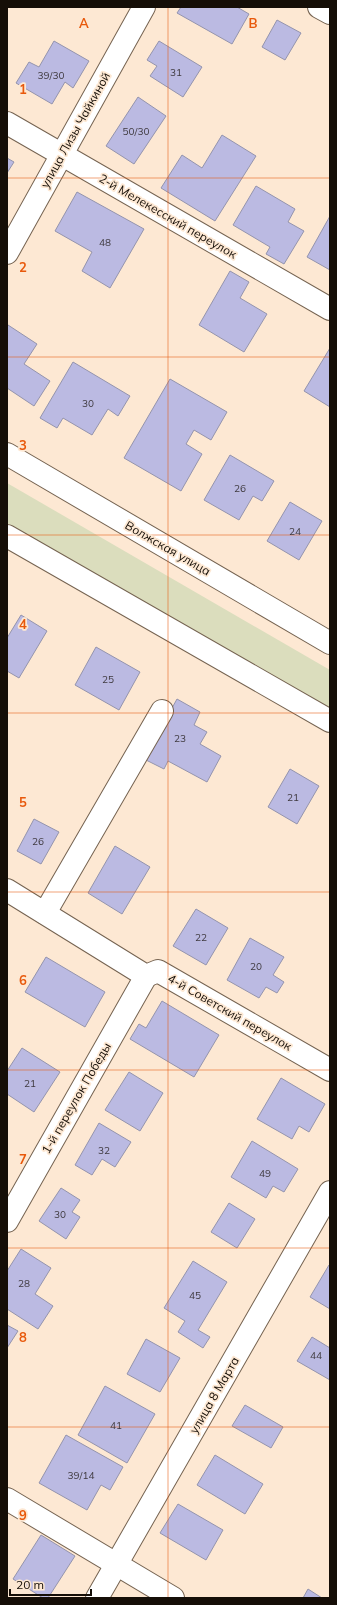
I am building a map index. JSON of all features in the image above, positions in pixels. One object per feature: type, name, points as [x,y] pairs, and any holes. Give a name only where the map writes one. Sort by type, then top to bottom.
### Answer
[{"type":"street","name":"улица Лизы Чайкиной","points":[[7,253],[144,7]]},
{"type":"street","points":[[319,7],[330,13]]},
{"type":"street","name":"2-й Мелекесский переулок","points":[[7,123],[330,309]]},
{"type":"street","name":"Волжская улица","points":[[7,454],[330,643]]},
{"type":"street","points":[[7,536],[330,721]]},
{"type":"street","points":[[46,913],[162,711]]},
{"type":"street","points":[[7,890],[146,976]]},
{"type":"street","name":"4-й Советский переулок","points":[[146,976],[158,971],[330,1070]]},
{"type":"street","name":"1-й переулок Победы","points":[[7,1220],[146,976]]},
{"type":"street","name":"улица 8 Марта","points":[[97,1598],[330,1192]]},
{"type":"street","points":[[7,1499],[173,1598]]},
{"type":"green space","points":[[7,483],[330,670],[330,709],[7,523]]},
{"type":"building","points":[[181,7],[237,7],[249,14],[232,44],[177,13]]},
{"type":"building","points":[[277,20],[301,33],[285,60],[262,47]]},
{"type":"building","points":[[54,41],[89,61],[73,88],[65,82],[52,104],[16,83],[29,62],[39,67]]},
{"type":"building","points":[[159,41],[202,67],[183,97],[150,76],[157,66],[147,60]]},
{"type":"building","points":[[138,97],[166,116],[134,164],[106,146]]},
{"type":"building","points":[[222,135],[256,156],[215,221],[161,188],[182,155],[202,168]]},
{"type":"building","points":[[7,158],[14,162],[7,173]]},
{"type":"building","points":[[256,186],[295,209],[288,222],[304,231],[284,264],[266,254],[270,247],[233,225]]},
{"type":"building","points":[[77,192],[144,229],[110,288],[82,271],[92,252],[55,231]]},
{"type":"building","points":[[330,216],[330,270],[307,257]]},
{"type":"building","points":[[230,271],[249,282],[240,298],[267,314],[244,352],[199,325]]},
{"type":"building","points":[[8,325],[37,344],[24,364],[50,381],[34,406],[7,388]]},
{"type":"building","points":[[330,348],[330,407],[304,391]]},
{"type":"building","points":[[73,362],[130,396],[118,416],[108,409],[92,435],[63,418],[57,428],[40,418]]},
{"type":"building","points":[[170,379],[227,412],[211,440],[194,430],[186,444],[202,454],[181,491],[124,458]]},
{"type":"building","points":[[230,455],[274,481],[262,501],[253,496],[239,520],[204,500]]},
{"type":"building","points":[[290,502],[322,521],[299,560],[267,541]]},
{"type":"building","points":[[21,615],[47,631],[19,678],[7,671],[7,638]]},
{"type":"building","points":[[96,647],[140,672],[119,710],[75,685]]},
{"type":"building","points":[[177,699],[200,712],[194,725],[207,732],[200,744],[221,756],[207,782],[168,761],[164,769],[144,759]]},
{"type":"building","points":[[290,769],[319,786],[297,824],[268,807]]},
{"type":"building","points":[[34,819],[59,832],[41,864],[17,851]]},
{"type":"building","points":[[115,846],[150,867],[122,914],[88,893]]},
{"type":"building","points":[[196,909],[228,928],[206,965],[173,946]]},
{"type":"building","points":[[250,938],[284,957],[273,975],[284,982],[277,993],[266,987],[259,998],[227,980]]},
{"type":"building","points":[[46,957],[105,992],[85,1027],[25,992]]},
{"type":"building","points":[[162,1001],[219,1035],[194,1077],[130,1039],[139,1024],[146,1028]]},
{"type":"building","points":[[22,1048],[60,1072],[34,1112],[7,1094],[7,1071]]},
{"type":"building","points":[[129,1072],[163,1093],[140,1131],[105,1110]]},
{"type":"building","points":[[281,1078],[325,1104],[309,1132],[299,1126],[292,1139],[257,1119]]},
{"type":"building","points":[[99,1123],[131,1142],[115,1167],[102,1159],[92,1175],[75,1165]]},
{"type":"building","points":[[252,1141],[298,1169],[284,1192],[273,1186],[266,1198],[231,1177]]},
{"type":"building","points":[[61,1188],[80,1200],[72,1212],[80,1217],[66,1239],[39,1221]]},
{"type":"building","points":[[229,1203],[255,1219],[237,1248],[211,1232]]},
{"type":"building","points":[[21,1249],[51,1268],[35,1294],[53,1306],[38,1329],[7,1309],[7,1271]]},
{"type":"building","points":[[193,1261],[227,1282],[198,1330],[210,1337],[203,1348],[178,1332],[185,1321],[164,1308]]},
{"type":"building","points":[[330,1265],[330,1309],[310,1297]]},
{"type":"building","points":[[7,1325],[18,1331],[7,1348]]},
{"type":"building","points":[[312,1337],[330,1348],[330,1380],[297,1361]]},
{"type":"building","points":[[146,1339],[180,1358],[160,1392],[127,1374]]},
{"type":"building","points":[[105,1386],[155,1414],[127,1463],[78,1435]]},
{"type":"building","points":[[245,1405],[283,1427],[271,1448],[232,1426]]},
{"type":"building","points":[[66,1435],[123,1467],[110,1490],[101,1485],[87,1510],[39,1483]]},
{"type":"building","points":[[215,1455],[263,1484],[245,1514],[197,1485]]},
{"type":"building","points":[[178,1504],[223,1530],[206,1560],[160,1533]]},
{"type":"building","points":[[41,1535],[75,1556],[48,1598],[43,1598],[13,1579]]},
{"type":"building","points":[[308,1589],[322,1598],[303,1598]]}]
